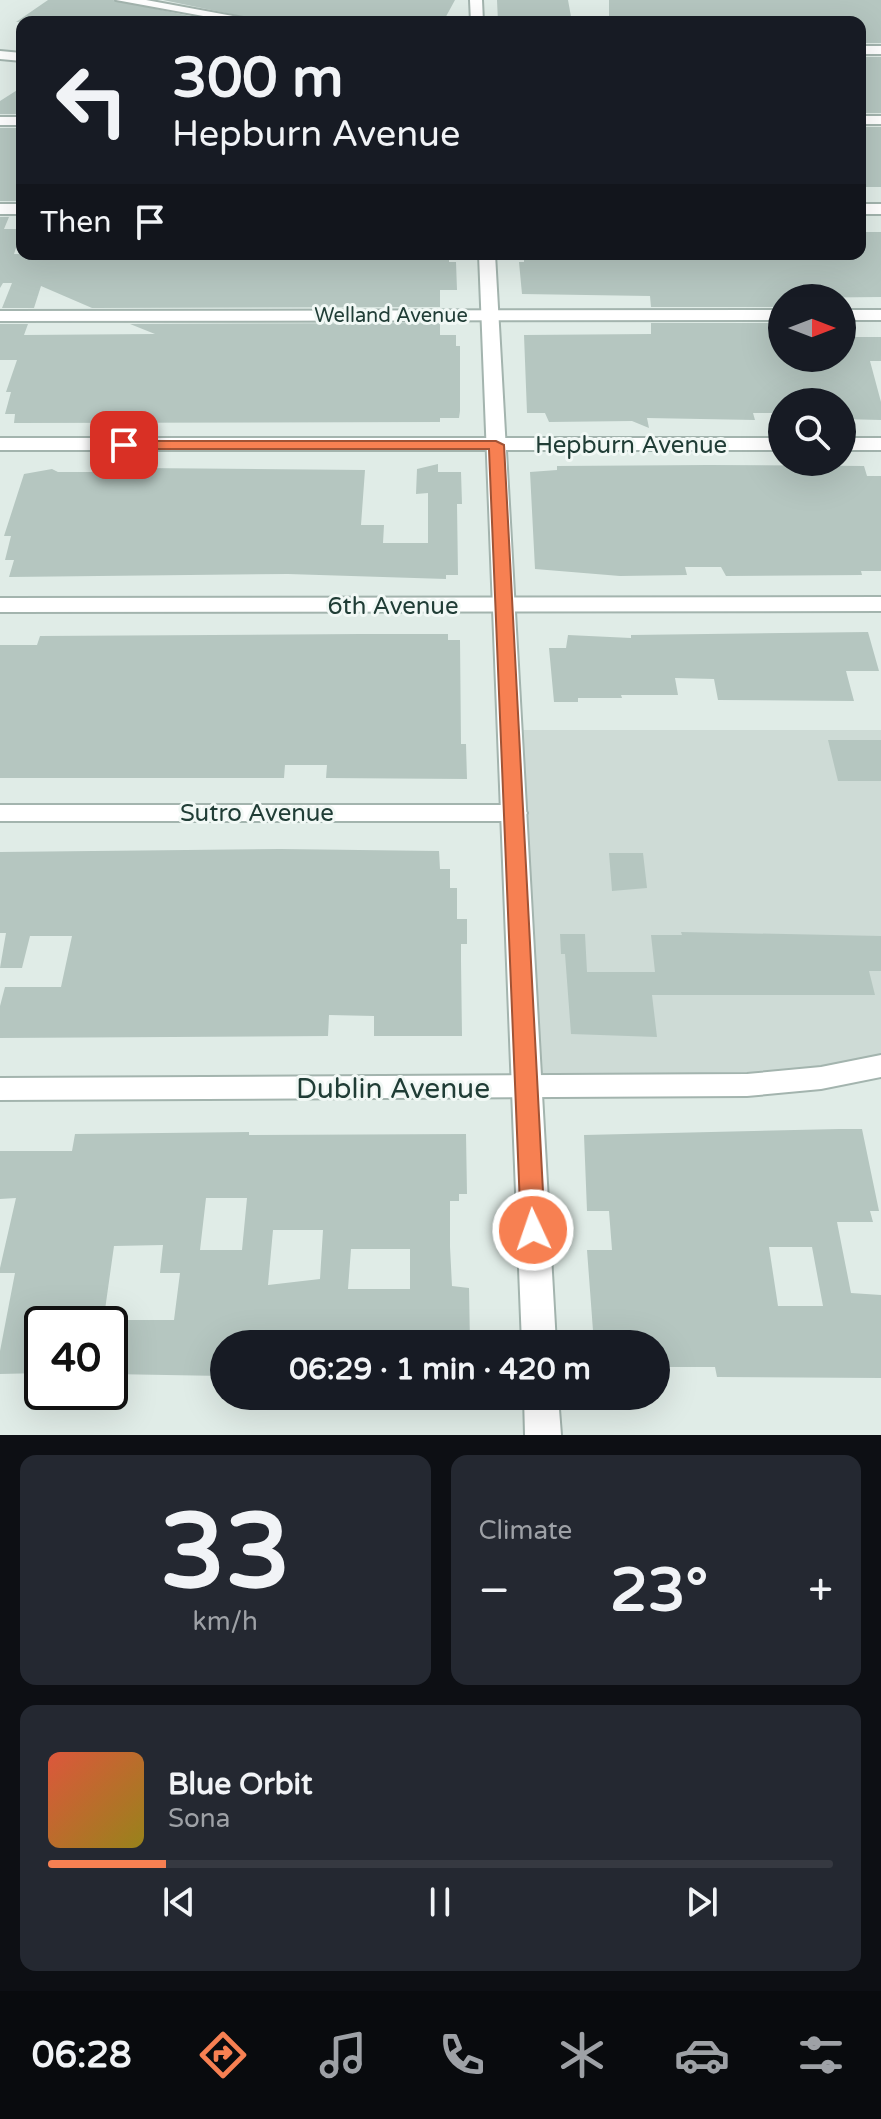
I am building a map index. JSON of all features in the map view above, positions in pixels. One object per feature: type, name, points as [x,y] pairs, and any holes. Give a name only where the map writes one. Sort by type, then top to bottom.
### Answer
[{"type":"street","points":[[122,0],[222,16]]},
{"type":"street","points":[[487,260],[538,1330]]},
{"type":"street","name":"Welland Avenue","points":[[0,316],[768,315]]},
{"type":"street","points":[[856,315],[881,315]]},
{"type":"street","name":"Hepburn Avenue","points":[[0,444],[768,444]]},
{"type":"street","points":[[856,444],[881,444]]},
{"type":"street","name":"6th Avenue","points":[[0,605],[881,604]]},
{"type":"street","name":"Sutro Avenue","points":[[0,813],[514,813]]},
{"type":"street","name":"Dublin Avenue","points":[[0,1089],[747,1085],[821,1078],[881,1066]]},
{"type":"street","points":[[542,1410],[543,1435]]},
{"type":"shaded area","points":[[510,730],[881,730],[881,1066],[821,1078],[526,1087]]},
{"type":"building","points":[[48,0],[113,0],[190,16],[25,16]]},
{"type":"building","points":[[163,0],[455,0],[446,16],[240,16]]},
{"type":"building","points":[[497,0],[568,0],[571,16],[498,16]]},
{"type":"building","points":[[609,0],[881,0],[881,43],[866,43],[866,16],[609,16]]},
{"type":"building","points":[[866,57],[881,57],[881,113],[866,113]]},
{"type":"building","points":[[16,91],[16,114],[0,114],[0,101]]},
{"type":"building","points":[[866,127],[881,127],[881,187],[866,187]]},
{"type":"building","points":[[0,128],[16,128],[16,201],[0,201]]},
{"type":"building","points":[[0,217],[9,217],[4,229],[16,229],[16,260],[449,260],[456,262],[457,290],[440,290],[440,307],[92,308],[41,286],[34,308],[2,308],[12,283],[3,283],[0,288]]},
{"type":"building","points":[[866,232],[881,232],[881,297],[856,297],[856,284],[768,284],[768,307],[651,307],[650,296],[522,294],[519,262],[866,260]]},
{"type":"building","points":[[440,323],[440,335],[456,335],[456,346],[460,346],[460,411],[459,418],[440,418],[440,422],[14,423],[15,414],[5,414],[11,392],[6,392],[17,360],[0,360],[0,324],[28,324],[24,335],[155,334],[130,324]]},
{"type":"building","points":[[651,323],[768,323],[768,372],[856,372],[856,337],[881,337],[881,361],[870,361],[881,402],[881,420],[856,419],[856,388],[768,388],[768,413],[753,413],[755,420],[647,418],[649,428],[632,421],[549,422],[545,413],[527,413],[524,335],[651,334]]},
{"type":"building","points":[[438,464],[438,472],[461,472],[462,504],[457,504],[458,575],[446,575],[446,579],[288,574],[9,577],[14,560],[5,560],[11,536],[4,536],[24,474],[52,469],[58,472],[140,472],[141,468],[365,470],[361,525],[384,525],[383,543],[428,543],[428,493],[416,494],[417,469]]},
{"type":"building","points":[[768,465],[768,476],[856,476],[856,466],[864,466],[867,476],[881,476],[881,571],[861,571],[862,575],[726,576],[721,567],[685,567],[687,575],[620,576],[535,569],[530,472],[557,470],[557,466]]},
{"type":"building","points":[[868,632],[879,671],[846,671],[854,701],[718,700],[714,679],[675,678],[678,695],[621,695],[622,698],[578,698],[578,702],[554,702],[549,648],[566,648],[568,635],[631,638],[631,635]]},
{"type":"building","points":[[448,634],[448,640],[460,640],[461,744],[466,744],[467,779],[326,778],[327,765],[285,765],[284,778],[0,778],[0,645],[37,645],[40,636]]},
{"type":"building","points":[[828,740],[881,740],[881,781],[838,781]]},
{"type":"building","points":[[439,851],[440,869],[450,869],[450,888],[457,888],[457,919],[467,919],[467,944],[461,944],[462,1036],[374,1036],[374,1016],[329,1015],[328,1036],[0,1038],[0,1006],[5,987],[61,987],[72,936],[30,936],[22,968],[0,968],[6,933],[0,933],[0,852]]},
{"type":"building","points":[[609,853],[643,853],[647,888],[612,891]]},
{"type":"building","points":[[681,932],[881,936],[881,971],[869,971],[875,995],[652,995],[657,1037],[571,1034],[565,954],[561,954],[560,934],[585,934],[587,972],[655,972],[651,935],[682,935]]},
{"type":"building","points":[[862,1129],[879,1211],[870,1211],[873,1222],[837,1222],[851,1293],[881,1295],[881,1378],[717,1377],[715,1367],[670,1367],[670,1330],[593,1330],[587,1250],[612,1250],[609,1211],[587,1211],[584,1135]],"holes":[[[769,1247],[812,1247],[823,1306],[778,1306]]]},
{"type":"building","points":[[75,1134],[466,1134],[467,1194],[459,1194],[459,1201],[450,1201],[450,1247],[452,1286],[469,1288],[470,1330],[210,1330],[210,1376],[128,1374],[128,1320],[174,1320],[180,1273],[160,1273],[163,1245],[114,1246],[106,1306],[24,1306],[24,1373],[0,1374],[0,1351],[15,1273],[0,1273],[0,1268],[16,1198],[0,1199],[0,1151],[72,1151]],"holes":[[[206,1198],[247,1198],[242,1250],[200,1250]],[[273,1230],[323,1230],[320,1279],[268,1285]],[[351,1249],[410,1249],[410,1289],[348,1289]]]},
{"type":"route","points":[[124,445],[496,445],[533,1230]]}]
